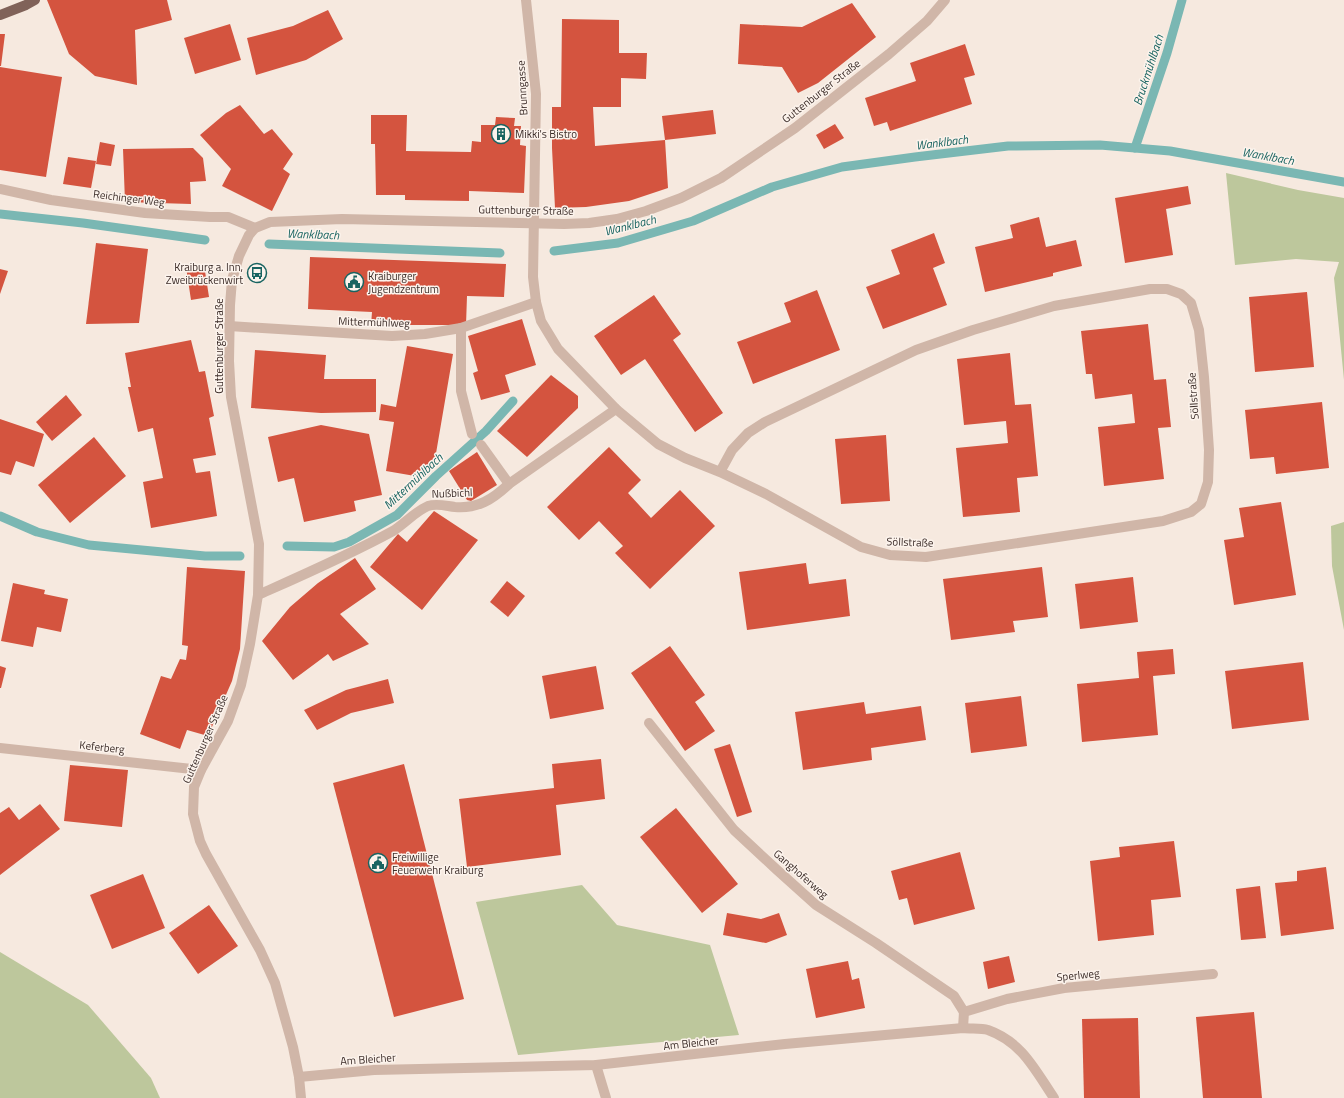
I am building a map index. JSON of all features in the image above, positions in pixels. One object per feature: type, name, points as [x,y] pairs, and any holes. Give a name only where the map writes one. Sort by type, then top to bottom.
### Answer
[{"type":"main road","points":[[0,15],[35,0]]},
{"type":"street","name":"Brunngasse","points":[[526,0],[536,94],[534,222]]},
{"type":"street","name":"Guttenburger Straße","points":[[301,1098],[300,1077],[275,983],[260,950],[206,854],[200,841],[193,814],[194,787],[201,770],[228,721],[241,685],[250,644],[258,595],[259,544],[231,397],[229,361],[229,326],[232,280],[239,256],[248,235],[255,228],[270,222],[342,219],[534,222],[564,224],[617,219],[646,211],[681,198],[721,178],[795,128],[889,54],[926,21],[945,0]]},
{"type":"street","name":"Reichinger Weg","points":[[0,189],[51,200],[146,213],[228,217],[255,228]]},
{"type":"street","points":[[534,222],[534,277],[536,302],[541,321],[558,349],[616,409]]},
{"type":"street","name":"Söllstraße","points":[[616,409],[658,444],[766,494],[861,547],[890,555],[926,557],[1163,521],[1191,512],[1201,504],[1208,482],[1209,450],[1204,377],[1199,330],[1191,304],[1181,294],[1167,288],[1129,292],[1054,306],[973,330],[916,350],[759,426],[748,433],[732,450],[720,472]]},
{"type":"street","name":"Mittermühlweg","points":[[229,326],[392,336],[425,334],[461,328],[536,302]]},
{"type":"street","points":[[461,328],[461,391],[472,434]]},
{"type":"street","name":"Nußbichl","points":[[258,595],[335,561],[394,530],[427,507],[435,504],[460,507],[481,504],[494,498],[509,484],[616,409]]},
{"type":"street","points":[[481,445],[509,484]]},
{"type":"street","name":"Ganghoferweg","points":[[649,723],[734,830],[776,869],[816,905],[876,943],[954,996],[964,1012]]},
{"type":"street","name":"Keferberg","points":[[0,748],[201,770]]},
{"type":"street","name":"Sperlweg","points":[[964,1012],[1007,998],[1064,988],[1213,974]]},
{"type":"street","points":[[963,1028],[964,1012]]},
{"type":"street","name":"Am Bleicher","points":[[300,1077],[374,1070],[596,1065],[785,1044],[963,1028],[987,1030],[1009,1040],[1025,1054],[1054,1098]]},
{"type":"street","points":[[596,1065],[606,1098]]},
{"type":"green space","points":[[1226,173],[1298,190],[1344,198],[1344,380],[1334,278],[1339,262],[1296,259],[1235,265]]},
{"type":"green space","points":[[1344,522],[1344,630],[1332,566],[1331,526]]},
{"type":"green space","points":[[582,885],[617,925],[710,945],[739,1035],[518,1055],[476,902]]},
{"type":"green space","points":[[0,952],[88,1005],[151,1078],[160,1098],[0,1098]]},
{"type":"building","points":[[47,0],[167,0],[172,20],[135,30],[137,85],[95,76],[69,54]]},
{"type":"building","points":[[852,3],[876,37],[818,83],[798,93],[782,67],[738,64],[740,24],[802,27]]},
{"type":"building","points":[[328,10],[343,39],[306,60],[256,75],[247,38],[293,26]]},
{"type":"building","points":[[562,19],[619,20],[619,53],[647,53],[646,79],[621,78],[621,107],[593,107],[595,146],[665,140],[668,188],[629,201],[586,207],[555,208],[552,148],[552,107],[561,107]]},
{"type":"building","points":[[230,24],[241,60],[195,74],[184,38]]},
{"type":"building","points":[[0,34],[5,34],[1,66],[0,66]]},
{"type":"building","points":[[965,44],[975,75],[964,78],[972,104],[890,131],[887,122],[874,126],[865,98],[916,81],[910,63]]},
{"type":"building","points":[[0,67],[62,77],[46,177],[0,170]]},
{"type":"building","points":[[240,105],[264,134],[272,129],[293,154],[283,169],[290,174],[272,211],[222,186],[231,169],[200,135],[226,113]]},
{"type":"building","points":[[713,110],[716,134],[665,140],[662,116]]},
{"type":"building","points":[[371,115],[407,115],[406,151],[471,152],[472,141],[481,142],[481,125],[495,125],[496,117],[515,118],[514,126],[521,126],[520,145],[526,146],[524,193],[469,191],[469,201],[405,200],[405,195],[376,195],[375,144],[371,144]]},
{"type":"building","points":[[835,124],[844,138],[824,149],[816,135]]},
{"type":"building","points":[[100,142],[115,145],[111,166],[96,164]]},
{"type":"building","points":[[193,148],[203,158],[206,181],[190,182],[191,204],[125,202],[123,149]]},
{"type":"building","points":[[68,157],[96,161],[91,188],[63,184]]},
{"type":"building","points":[[1188,186],[1191,204],[1166,209],[1173,255],[1125,263],[1115,198]]},
{"type":"building","points":[[1039,217],[1046,247],[1076,240],[1082,266],[1053,273],[1053,276],[985,292],[975,247],[1013,238],[1010,225]]},
{"type":"building","points":[[934,233],[945,263],[933,268],[947,305],[883,329],[866,287],[900,274],[891,250]]},
{"type":"building","points":[[96,243],[148,249],[139,323],[86,324]]},
{"type":"building","points":[[310,257],[506,264],[504,297],[467,296],[466,325],[371,325],[372,312],[308,309]]},
{"type":"building","points":[[204,265],[209,297],[191,300],[186,267]]},
{"type":"building","points":[[0,269],[8,271],[0,294]]},
{"type":"building","points":[[817,290],[840,350],[753,384],[737,342],[791,322],[784,303]]},
{"type":"building","points":[[1307,292],[1314,367],[1255,372],[1249,297]]},
{"type":"building","points":[[654,295],[681,334],[673,340],[723,413],[695,432],[645,359],[621,375],[594,336]]},
{"type":"building","points":[[522,319],[536,365],[505,375],[510,392],[481,400],[473,373],[478,371],[468,336]]},
{"type":"building","points":[[1148,324],[1154,380],[1166,379],[1171,427],[1158,428],[1164,479],[1104,486],[1098,427],[1135,423],[1132,394],[1095,399],[1092,374],[1086,374],[1081,331]]},
{"type":"building","points":[[191,340],[199,372],[205,371],[214,416],[209,418],[216,455],[193,459],[196,473],[210,471],[217,516],[151,528],[143,482],[163,478],[153,428],[138,432],[128,387],[131,387],[125,353]]},
{"type":"building","points":[[407,346],[453,354],[434,465],[415,476],[386,471],[394,422],[379,420],[381,404],[396,407]]},
{"type":"building","points":[[255,350],[326,355],[324,379],[376,379],[376,412],[321,413],[251,408]]},
{"type":"building","points":[[1010,353],[1015,405],[1031,404],[1038,476],[1017,478],[1020,512],[963,517],[956,448],[1008,443],[1006,421],[964,425],[957,359]]},
{"type":"building","points":[[551,375],[578,396],[578,408],[527,457],[497,431]]},
{"type":"building","points":[[66,395],[82,415],[52,441],[36,422]]},
{"type":"building","points":[[1322,402],[1329,468],[1276,474],[1274,457],[1250,459],[1245,410]]},
{"type":"building","points":[[0,419],[44,434],[34,467],[16,461],[11,475],[0,472]]},
{"type":"building","points":[[321,425],[369,434],[382,495],[354,501],[356,511],[304,522],[294,478],[278,482],[268,437]]},
{"type":"building","points":[[886,435],[890,501],[841,504],[835,439]]},
{"type":"building","points":[[94,437],[126,476],[70,523],[38,485]]},
{"type":"building","points":[[609,447],[641,480],[628,493],[651,518],[680,490],[715,526],[650,589],[615,553],[623,546],[599,521],[579,540],[547,507]]},
{"type":"building","points":[[477,452],[497,485],[471,501],[467,500],[449,471]]},
{"type":"building","points":[[1281,502],[1296,595],[1234,605],[1224,540],[1244,537],[1239,508]]},
{"type":"building","points":[[434,511],[478,540],[422,610],[370,567],[398,534],[407,542]]},
{"type":"building","points":[[355,558],[376,589],[340,614],[369,644],[333,661],[328,654],[293,680],[262,641],[290,607],[318,583]]},
{"type":"building","points":[[806,563],[809,584],[846,579],[850,616],[747,630],[739,572]]},
{"type":"building","points":[[187,567],[245,571],[240,649],[232,681],[208,736],[187,730],[180,749],[140,734],[161,676],[171,679],[180,659],[186,660],[188,646],[182,645]]},
{"type":"building","points":[[1042,567],[1048,617],[1013,621],[1015,632],[951,640],[943,579]]},
{"type":"building","points":[[1133,577],[1138,622],[1080,629],[1075,584]]},
{"type":"building","points":[[507,581],[525,596],[508,617],[490,602]]},
{"type":"building","points":[[13,583],[45,590],[44,594],[68,599],[61,632],[37,627],[33,647],[1,641]]},
{"type":"building","points":[[670,646],[705,695],[695,702],[715,731],[685,751],[631,673]]},
{"type":"building","points":[[1173,649],[1175,674],[1153,676],[1158,735],[1082,742],[1077,684],[1139,678],[1137,652]]},
{"type":"building","points":[[1303,662],[1309,720],[1232,729],[1225,671]]},
{"type":"building","points":[[0,666],[6,668],[1,688],[0,688]]},
{"type":"building","points":[[596,666],[604,709],[550,719],[542,676]]},
{"type":"building","points":[[388,679],[394,703],[351,713],[317,730],[304,710],[346,690]]},
{"type":"building","points":[[1021,696],[1027,746],[971,753],[965,703]]},
{"type":"building","points":[[864,702],[866,714],[921,706],[926,740],[871,748],[872,760],[803,770],[795,712]]},
{"type":"building","points":[[730,744],[752,812],[737,817],[714,749]]},
{"type":"building","points":[[601,759],[605,799],[556,805],[561,855],[467,867],[459,799],[554,788],[552,764]]},
{"type":"building","points":[[404,764],[464,999],[394,1017],[333,783]]},
{"type":"building","points":[[70,765],[128,770],[122,827],[64,821]]},
{"type":"building","points":[[40,804],[60,829],[0,875],[0,813],[9,807],[19,820]]},
{"type":"building","points":[[676,808],[738,884],[702,913],[640,837]]},
{"type":"building","points":[[1174,841],[1181,897],[1151,900],[1154,935],[1098,941],[1090,861],[1120,857],[1119,847]]},
{"type":"building","points":[[960,852],[975,909],[914,925],[907,898],[899,900],[891,871]]},
{"type":"building","points":[[1326,867],[1334,929],[1281,936],[1275,883],[1297,881],[1297,871]]},
{"type":"building","points":[[143,874],[165,928],[112,949],[90,895]]},
{"type":"building","points":[[1260,886],[1266,938],[1241,940],[1236,889]]},
{"type":"building","points":[[209,905],[238,946],[198,974],[169,933]]},
{"type":"building","points":[[727,913],[761,919],[779,913],[787,935],[766,943],[723,935]]},
{"type":"building","points":[[1009,956],[1015,982],[988,989],[983,962]]},
{"type":"building","points":[[848,961],[852,980],[859,978],[865,1008],[816,1018],[806,969]]},
{"type":"building","points":[[1254,1012],[1262,1098],[1203,1098],[1196,1017]]},
{"type":"building","points":[[1138,1018],[1140,1098],[1084,1098],[1082,1019]]},
{"type":"waterway","name":"Bruckmühlbach","points":[[1135,148],[1167,53],[1182,0]]},
{"type":"waterway","name":"Wanklbach","points":[[554,251],[618,243],[693,221],[772,187],[842,167],[1008,146],[1100,145],[1170,151],[1344,182]]},
{"type":"waterway","name":"Wanklbach","points":[[0,214],[83,223],[205,240]]},
{"type":"waterway","name":"Wanklbach","points":[[269,244],[500,253]]},
{"type":"waterway","name":"Mittermühlbach","points":[[287,546],[334,547],[349,542],[397,515],[436,476],[486,431],[513,401]]},
{"type":"waterway","name":"Mittermühlbach","points":[[0,516],[37,532],[89,545],[205,556],[240,556]]},
{"type":"place","name":"Mikki's Bistro","points":[[501,134]]},
{"type":"place","name":"Kraiburg a. Inn, Zweibrückenwirt","points":[[257,273]]},
{"type":"place","name":"Kraiburger Jugendzentrum","points":[[354,282]]},
{"type":"place","name":"Freiwillige Feuerwehr Kraiburg","points":[[378,863]]}]
